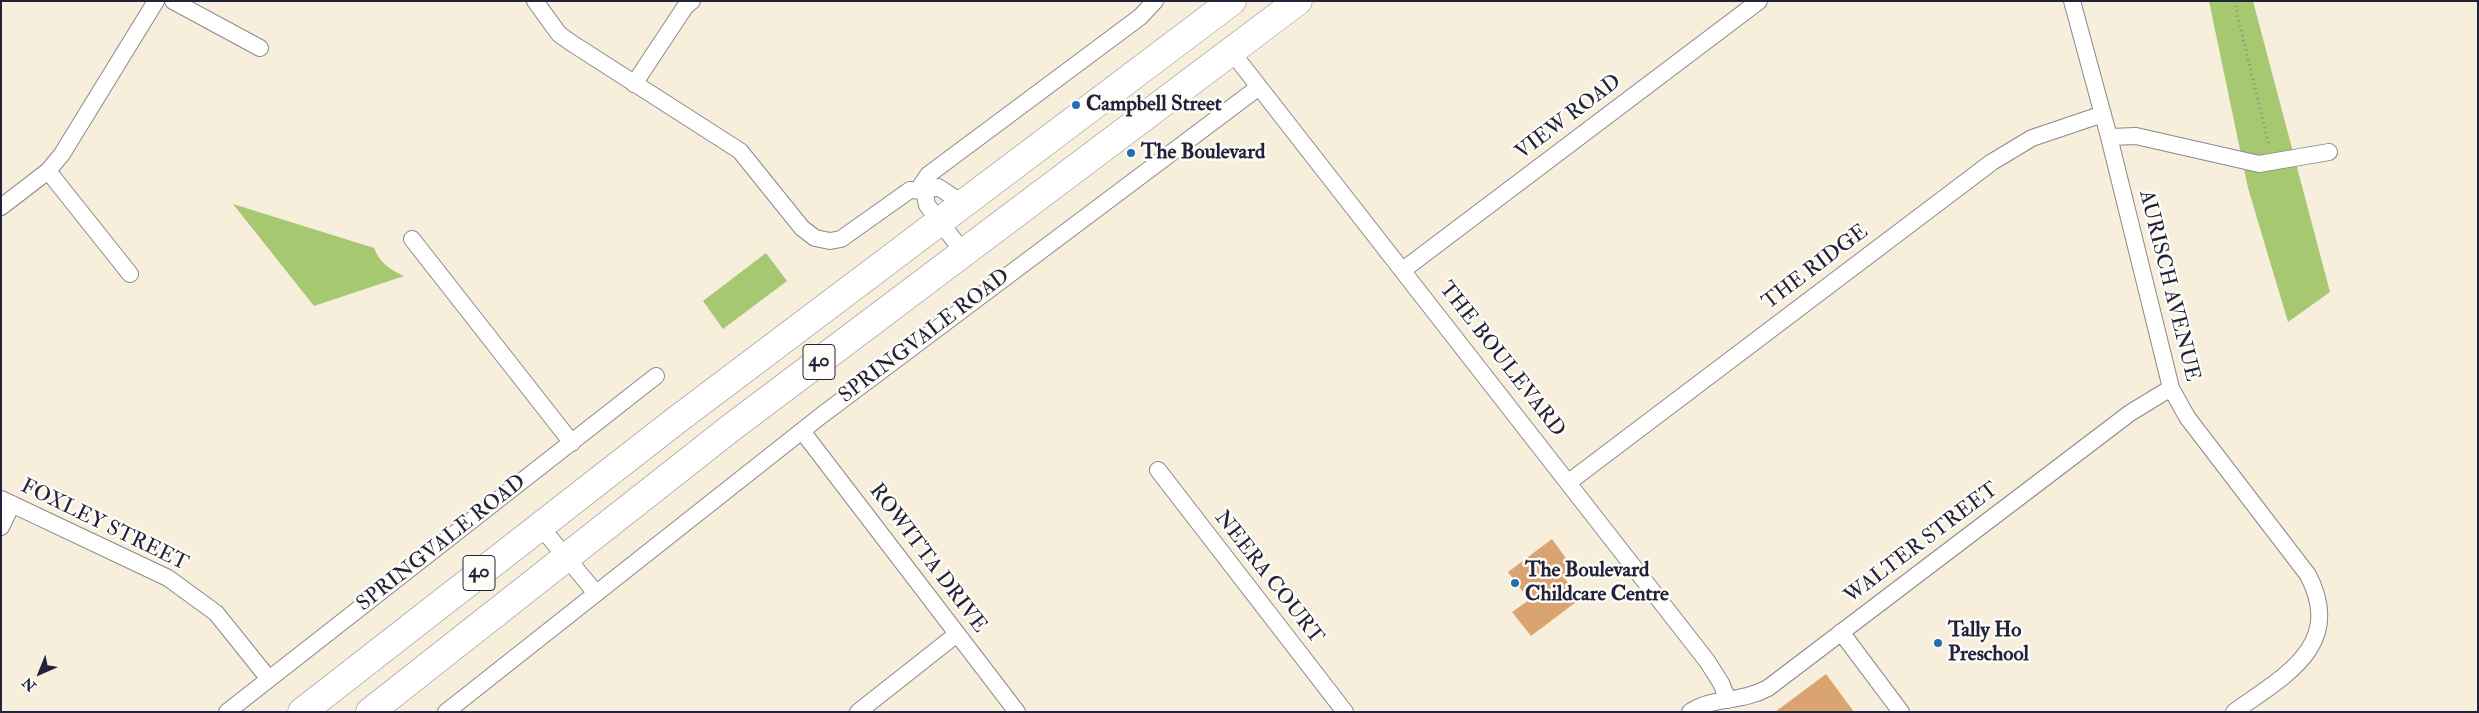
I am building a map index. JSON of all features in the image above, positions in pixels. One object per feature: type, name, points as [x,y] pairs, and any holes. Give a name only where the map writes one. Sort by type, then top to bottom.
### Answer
[{"type":"highway","name":"40","points":[[302,712],[540,525],[1232,1]]},
{"type":"highway","name":"SPRINGVALE ROAD","points":[[370,712],[739,422],[1298,1]]},
{"type":"street","points":[[1,207],[48,171],[62,154],[156,1]]},
{"type":"street","points":[[173,1],[260,48]]},
{"type":"street","points":[[535,1],[563,37],[740,151],[810,236],[820,240],[835,240],[846,236],[899,196],[910,190],[938,187],[964,204]]},
{"type":"street","points":[[634,84],[685,7],[692,1]]},
{"type":"street","points":[[921,190],[928,175],[1140,17],[1155,1]]},
{"type":"street","name":"VIEW ROAD","points":[[1403,270],[1760,1]]},
{"type":"street","name":"AURISCH AVENUE","points":[[2072,1],[2109,137],[2171,388],[2187,417],[2308,575],[2318,598],[2319,628],[2308,653],[2291,671],[2234,712]]},
{"type":"street","name":"THE BOULEVARD","points":[[1231,51],[1708,661],[1721,683],[1728,700]]},
{"type":"street","name":"SPRINGVALE ROAD","points":[[446,712],[802,431],[1259,87]]},
{"type":"street","name":"THE RIDGE","points":[[1569,482],[1992,162],[2032,138],[2103,114]]},
{"type":"street","points":[[2109,137],[2136,136],[2259,164],[2328,152]]},
{"type":"street","points":[[48,171],[130,274]]},
{"type":"street","name":"SPRINGVALE ROAD","points":[[921,190],[927,204],[964,253]]},
{"type":"street","points":[[412,239],[572,444]]},
{"type":"street","name":"SPRINGVALE ROAD","points":[[227,712],[449,537],[572,444],[656,376]]},
{"type":"street","name":"WALTER STREET","points":[[1690,712],[1710,703],[1749,697],[1768,688],[2130,413],[2171,388]]},
{"type":"street","name":"ROWITTA DRIVE","points":[[802,431],[1017,712]]},
{"type":"street","name":"NEERA COURT","points":[[1158,470],[1345,712]]},
{"type":"street","points":[[1,527],[7,502]]},
{"type":"street","name":"FOXLEY STREET","points":[[7,502],[168,578],[188,591],[216,613],[269,679]]},
{"type":"street","points":[[540,525],[596,593]]},
{"type":"street","points":[[1841,632],[1901,712]]},
{"type":"street","points":[[858,712],[957,634]]},
{"type":"path","points":[[2234,1],[2269,147]]},
{"type":"green space","points":[[2209,1],[2253,1],[2330,292],[2288,322],[2248,188]]},
{"type":"green space","points":[[233,204],[374,248],[379,258],[386,265],[404,276],[314,306]]},
{"type":"green space","points":[[766,253],[787,281],[723,329],[703,301]]},
{"type":"building","points":[[1552,539],[1573,568],[1563,576],[1580,599],[1531,636],[1512,612],[1529,600],[1508,572]]},
{"type":"building","points":[[1826,674],[1854,712],[1775,712]]},
{"type":"place","name":"Campbell Street","points":[[1076,105]]},
{"type":"place","name":"The Boulevard","points":[[1131,153]]},
{"type":"place","name":"The Boulevard Childcare Centre","points":[[1515,583]]},
{"type":"place","name":"Tally Ho Preschool","points":[[1938,643]]}]
